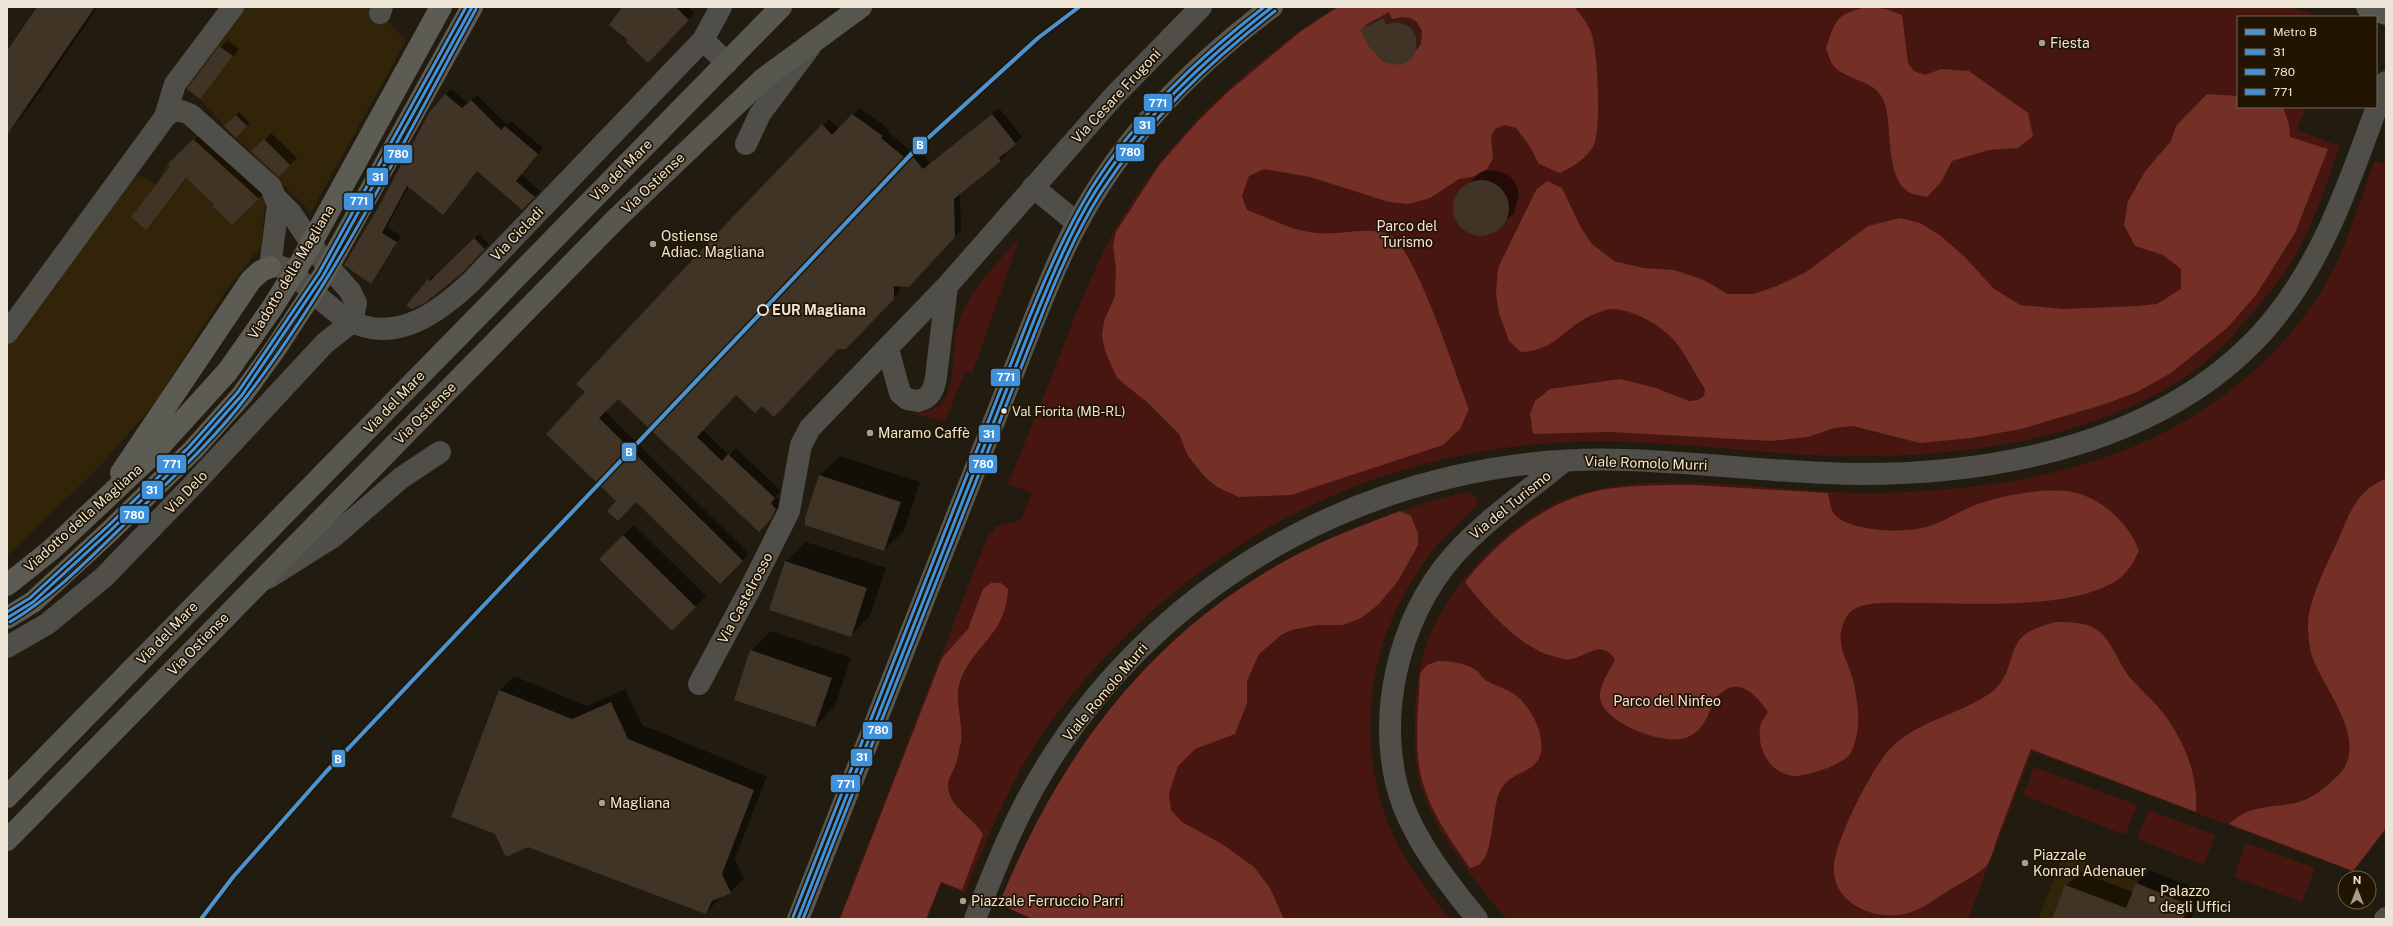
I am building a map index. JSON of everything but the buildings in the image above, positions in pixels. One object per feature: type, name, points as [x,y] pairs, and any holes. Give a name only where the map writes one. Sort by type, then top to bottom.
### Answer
[{"type":"highway","name":"Viadotto della Magliana","points":[[7,585],[51,550],[150,457],[196,409],[228,371],[259,328],[305,254],[442,7]]},
{"type":"highway","name":"Viadotto della Magliana","points":[[7,618],[33,602],[56,582],[161,482],[202,439],[246,389],[276,348],[323,276],[472,7]]},
{"type":"highway","points":[[101,503],[156,419],[251,280],[261,270],[270,266]]},
{"type":"main road","name":"Via del Mare","points":[[7,797],[781,7]]},
{"type":"main road","name":"Via Ostiense","points":[[7,840],[254,586],[622,214],[763,79],[816,38],[861,7]]},
{"type":"main road","points":[[798,919],[1044,295],[1077,223],[1112,169],[1164,103],[1206,60],[1272,7]]},
{"type":"main road","points":[[2366,7],[2386,14]]},
{"type":"street","points":[[7,333],[165,117],[175,84],[233,7]]},
{"type":"street","name":"Via Cicladi","points":[[270,266],[279,266],[289,270],[352,322],[376,328],[402,327],[420,321],[451,300],[481,272],[703,40],[721,7]]},
{"type":"street","name":"Via Cesare Frugoni","points":[[888,349],[947,286],[1122,87],[1201,7]]},
{"type":"street","points":[[746,144],[760,114],[816,38]]},
{"type":"street","points":[[703,40],[727,63]]},
{"type":"street","name":"Viale Romolo Murri","points":[[2377,106],[2386,82]]},
{"type":"street","name":"Viale Romolo Murri","points":[[976,919],[1027,799],[1073,727],[1121,668],[1144,644],[1206,590],[1252,558],[1292,535],[1341,512],[1381,496],[1467,473],[1520,465],[1564,461],[1624,460],[1859,474],[1913,473],[1967,468],[2018,459],[2103,435],[2151,415],[2196,389],[2227,366],[2260,335],[2289,299],[2315,259],[2327,235],[2376,108]]},
{"type":"street","points":[[165,117],[174,111],[179,110],[191,115],[271,187],[276,198],[278,212],[272,243],[270,266]]},
{"type":"street","points":[[1033,187],[1077,223]]},
{"type":"street","points":[[276,198],[291,213],[321,258],[350,291],[356,304],[352,322]]},
{"type":"street","points":[[888,349],[900,394],[904,397],[918,401],[929,396],[933,391],[936,377],[947,286]]},
{"type":"street","name":"Via Delo","points":[[7,647],[47,624],[104,577],[192,486],[324,343],[352,322]]},
{"type":"street","name":"Via Castelrosso","points":[[699,684],[749,591],[789,511],[801,445],[806,434],[819,418],[888,349]]},
{"type":"street","points":[[254,586],[333,537],[401,478],[440,452]]},
{"type":"street","name":"Via del Turismo","points":[[1477,919],[1423,844],[1399,792],[1392,744],[1394,688],[1404,640],[1428,588],[1453,556],[1479,528],[1564,461]]},
{"type":"street","points":[[1395,829],[1423,844]]},
{"type":"shaded area","points":[[243,7],[374,7],[406,41],[311,212],[224,126],[200,99],[183,87]]},
{"type":"shaded area","points":[[198,134],[266,195],[261,246],[225,292],[155,403],[101,465],[7,556],[7,345],[35,307],[59,283],[58,280],[134,177],[140,176],[157,184],[167,164]]},
{"type":"shaded area","points":[[2064,854],[2195,904],[2188,919],[2038,919]]},
{"type":"green space","name":"Parco del Turismo","points":[[1336,7],[2291,7],[2316,16],[2237,16],[2237,108],[2306,108],[2297,130],[2340,146],[2316,212],[2294,257],[2278,282],[2230,339],[2191,373],[2149,398],[2104,417],[2057,433],[2008,444],[1958,451],[1908,455],[1810,455],[1681,445],[1616,442],[1552,443],[1483,451],[1417,466],[1353,487],[1292,515],[1234,548],[1180,587],[1129,632],[1082,683],[1057,713],[1024,762],[997,817],[965,893],[941,883],[927,919],[839,919],[988,535],[993,533],[995,527],[1021,520],[1032,493],[1008,484],[1086,290],[1115,230],[1136,196],[1159,164],[1212,105],[1241,78],[1303,29]]},
{"type":"green space","points":[[1338,7],[1574,7],[1581,15],[1591,32],[1596,56],[1598,109],[1596,138],[1593,147],[1586,156],[1574,166],[1560,173],[1539,164],[1529,145],[1516,128],[1505,125],[1495,129],[1491,137],[1493,158],[1487,169],[1472,177],[1459,179],[1430,198],[1409,204],[1389,202],[1310,177],[1264,169],[1249,176],[1242,196],[1247,210],[1289,227],[1307,232],[1325,234],[1361,231],[1379,232],[1388,234],[1398,243],[1410,261],[1422,285],[1469,409],[1460,429],[1443,445],[1291,495],[1239,497],[1217,487],[1204,476],[1188,456],[1179,434],[1148,403],[1117,378],[1105,351],[1102,336],[1104,321],[1115,296],[1116,269],[1113,246],[1116,232],[1160,164],[1200,119],[1229,91],[1301,31]]},
{"type":"green space","points":[[1867,7],[1886,9],[1902,15],[1908,63],[1914,71],[1925,75],[1941,69],[1969,71],[2028,113],[2033,136],[2018,148],[1989,150],[1952,161],[1941,182],[1927,197],[1913,194],[1904,188],[1898,179],[1894,167],[1891,154],[1887,114],[1885,104],[1881,96],[1875,89],[1845,75],[1833,65],[1826,49],[1832,31],[1838,20],[1849,12]]},
{"type":"green space","points":[[2207,94],[2237,96],[2237,108],[2283,108],[2289,124],[2290,137],[2328,149],[2295,233],[2256,295],[2227,328],[2171,373],[2137,392],[2105,404],[2021,429],[1971,438],[1920,443],[1853,426],[1834,428],[1808,437],[1771,441],[1610,432],[1533,434],[1530,414],[1535,401],[1550,389],[1620,379],[1656,388],[1689,401],[1698,400],[1704,396],[1705,389],[1672,338],[1644,318],[1636,314],[1620,310],[1606,310],[1586,318],[1577,323],[1556,340],[1532,351],[1521,352],[1509,341],[1499,313],[1496,293],[1498,268],[1536,190],[1547,181],[1562,188],[1581,228],[1592,244],[1614,261],[1643,268],[1674,270],[1704,280],[1728,294],[1753,294],[1777,286],[1806,272],[1868,226],[1900,218],[1920,223],[1941,236],[1965,257],[1993,288],[2020,305],[2063,309],[2137,306],[2157,304],[2181,289],[2181,269],[2163,255],[2135,246],[2124,225],[2128,201],[2146,170],[2171,141],[2176,126]]},
{"type":"green space","name":"Parco del Ninfeo","points":[[2375,161],[2386,165],[2386,830],[2355,870],[2348,870],[2032,751],[1968,919],[1506,919],[1454,852],[1432,815],[1418,775],[1415,742],[1415,706],[1423,657],[1427,643],[1439,616],[1455,591],[1474,567],[1518,526],[1541,511],[1576,495],[1615,486],[1657,483],[1701,483],[1831,492],[1869,493],[1939,490],[2044,475],[2112,455],[2144,442],[2174,427],[2203,409],[2258,367],[2282,343],[2304,317],[2323,288],[2339,258]]},
{"type":"green space","points":[[1020,237],[972,374],[965,372],[945,421],[908,413],[924,412],[936,407],[944,400],[949,390],[951,379],[955,339],[959,322],[965,307],[990,270]]},
{"type":"green space","points":[[2386,479],[2386,828],[2354,870],[2350,870],[2229,824],[2238,817],[2254,810],[2308,799],[2325,787],[2343,770],[2349,756],[2349,741],[2346,726],[2311,653],[2308,632],[2309,616],[2319,581],[2351,511],[2362,495],[2377,483]]},
{"type":"green space","points":[[1661,485],[1694,485],[1828,493],[1830,506],[1836,516],[1853,525],[1877,530],[1913,530],[1929,526],[1988,501],[2027,492],[2054,490],[2066,491],[2087,497],[2107,508],[2123,523],[2135,541],[2139,551],[2129,569],[2120,578],[2101,589],[2077,596],[2021,603],[1879,603],[1865,605],[1853,610],[1844,622],[1841,631],[1841,640],[1844,656],[1853,680],[1857,705],[1858,722],[1854,747],[1848,757],[1834,765],[1799,776],[1786,775],[1773,766],[1763,753],[1760,728],[1768,712],[1753,694],[1743,688],[1738,687],[1732,687],[1724,690],[1718,696],[1702,725],[1696,732],[1688,737],[1666,739],[1638,731],[1624,725],[1613,717],[1604,708],[1600,699],[1601,689],[1615,659],[1610,653],[1599,649],[1567,660],[1541,652],[1528,645],[1504,626],[1482,603],[1465,582],[1479,565],[1510,535],[1528,522],[1565,501],[1606,489]]},
{"type":"green space","points":[[1470,492],[1477,499],[1477,505],[1430,554],[1397,608],[1384,639],[1376,672],[1371,706],[1371,740],[1374,774],[1383,807],[1395,839],[1401,850],[1413,870],[1450,919],[1033,919],[999,904],[1028,839],[1061,779],[1099,724],[1141,673],[1189,628],[1242,587],[1302,553],[1367,524],[1405,510],[1431,501]]},
{"type":"green space","points":[[1400,511],[1411,516],[1418,533],[1418,545],[1398,581],[1378,605],[1361,618],[1343,625],[1317,625],[1292,630],[1281,635],[1259,654],[1247,681],[1247,703],[1235,734],[1195,749],[1178,766],[1169,794],[1171,810],[1182,822],[1222,844],[1254,867],[1270,888],[1284,919],[1033,919],[999,904],[1023,850],[1050,798],[1081,749],[1114,704],[1152,662],[1194,623],[1241,588],[1305,550],[1345,532]]},
{"type":"green space","points":[[991,583],[1001,583],[1008,589],[1006,604],[997,627],[968,664],[959,684],[958,700],[961,743],[956,764],[948,784],[951,798],[983,834],[962,890],[941,882],[926,919],[840,919],[942,658],[968,629],[983,589]]},
{"type":"green space","points":[[2056,622],[2083,624],[2092,627],[2104,636],[2113,648],[2128,675],[2167,718],[2180,740],[2190,763],[2195,786],[2196,812],[2031,749],[1991,858],[1984,868],[1974,876],[1928,904],[1904,914],[1885,915],[1874,913],[1852,904],[1838,887],[1834,876],[1834,863],[1848,820],[1856,803],[1882,759],[1901,739],[1912,732],[1964,708],[1997,688],[2006,673],[2017,643],[2022,637],[2033,630]]},
{"type":"green space","points":[[1438,661],[1463,664],[1476,670],[1487,681],[1514,694],[1531,713],[1536,722],[1541,739],[1542,748],[1540,756],[1536,762],[1531,767],[1513,777],[1502,788],[1496,804],[1488,850],[1480,864],[1470,868],[1433,810],[1423,784],[1418,759],[1417,722],[1420,674],[1427,665]]},
{"type":"green space","points":[[2034,767],[2137,805],[2125,835],[2023,795]]},
{"type":"green space","points":[[2149,810],[2215,835],[2204,865],[2137,839]]},
{"type":"green space","points":[[2246,843],[2315,868],[2302,902],[2234,877]]},
{"type":"metro line","name":"B","points":[[201,919],[233,877],[325,773],[916,149],[1038,38],[1079,7]]},
{"type":"transit line","name":"771","points":[[7,612],[30,598],[107,527],[189,447],[238,392],[319,273],[466,7]]},
{"type":"transit line","name":"31","points":[[7,618],[33,602],[110,531],[193,450],[242,395],[323,276],[472,7]]},
{"type":"transit line","name":"771","points":[[793,917],[1029,318],[1073,220],[1091,189],[1109,163],[1148,113],[1192,68],[1264,7]]},
{"type":"transit line","name":"31","points":[[798,919],[1034,320],[1069,238],[1095,192],[1113,165],[1153,115],[1222,48],[1272,7]]},
{"type":"transit line","name":"780","points":[[10,622],[43,600],[88,560],[191,459],[220,429],[247,396],[280,351],[311,304],[369,207],[476,9]]},
{"type":"transit line","name":"780","points":[[803,919],[1045,306],[1066,256],[1082,225],[1118,167],[1158,118],[1226,51],[1275,11]]},
{"type":"place","name":"Fiesta","points":[[2042,43]]},
{"type":"place","name":"Ostiense Adiac. Magliana","points":[[653,244]]},
{"type":"place","name":"EUR Magliana","points":[[763,310]]},
{"type":"place","name":"Val Fiorita (MB-RL)","points":[[1004,411]]},
{"type":"place","name":"Maramo Caffè","points":[[870,433]]},
{"type":"place","name":"Magliana","points":[[602,803]]},
{"type":"place","name":"Piazzale Konrad Adenauer","points":[[2025,863]]},
{"type":"place","name":"Palazzo degli Uffici","points":[[2152,899]]},
{"type":"place","name":"Piazzale Ferruccio Parri","points":[[963,901]]}]
